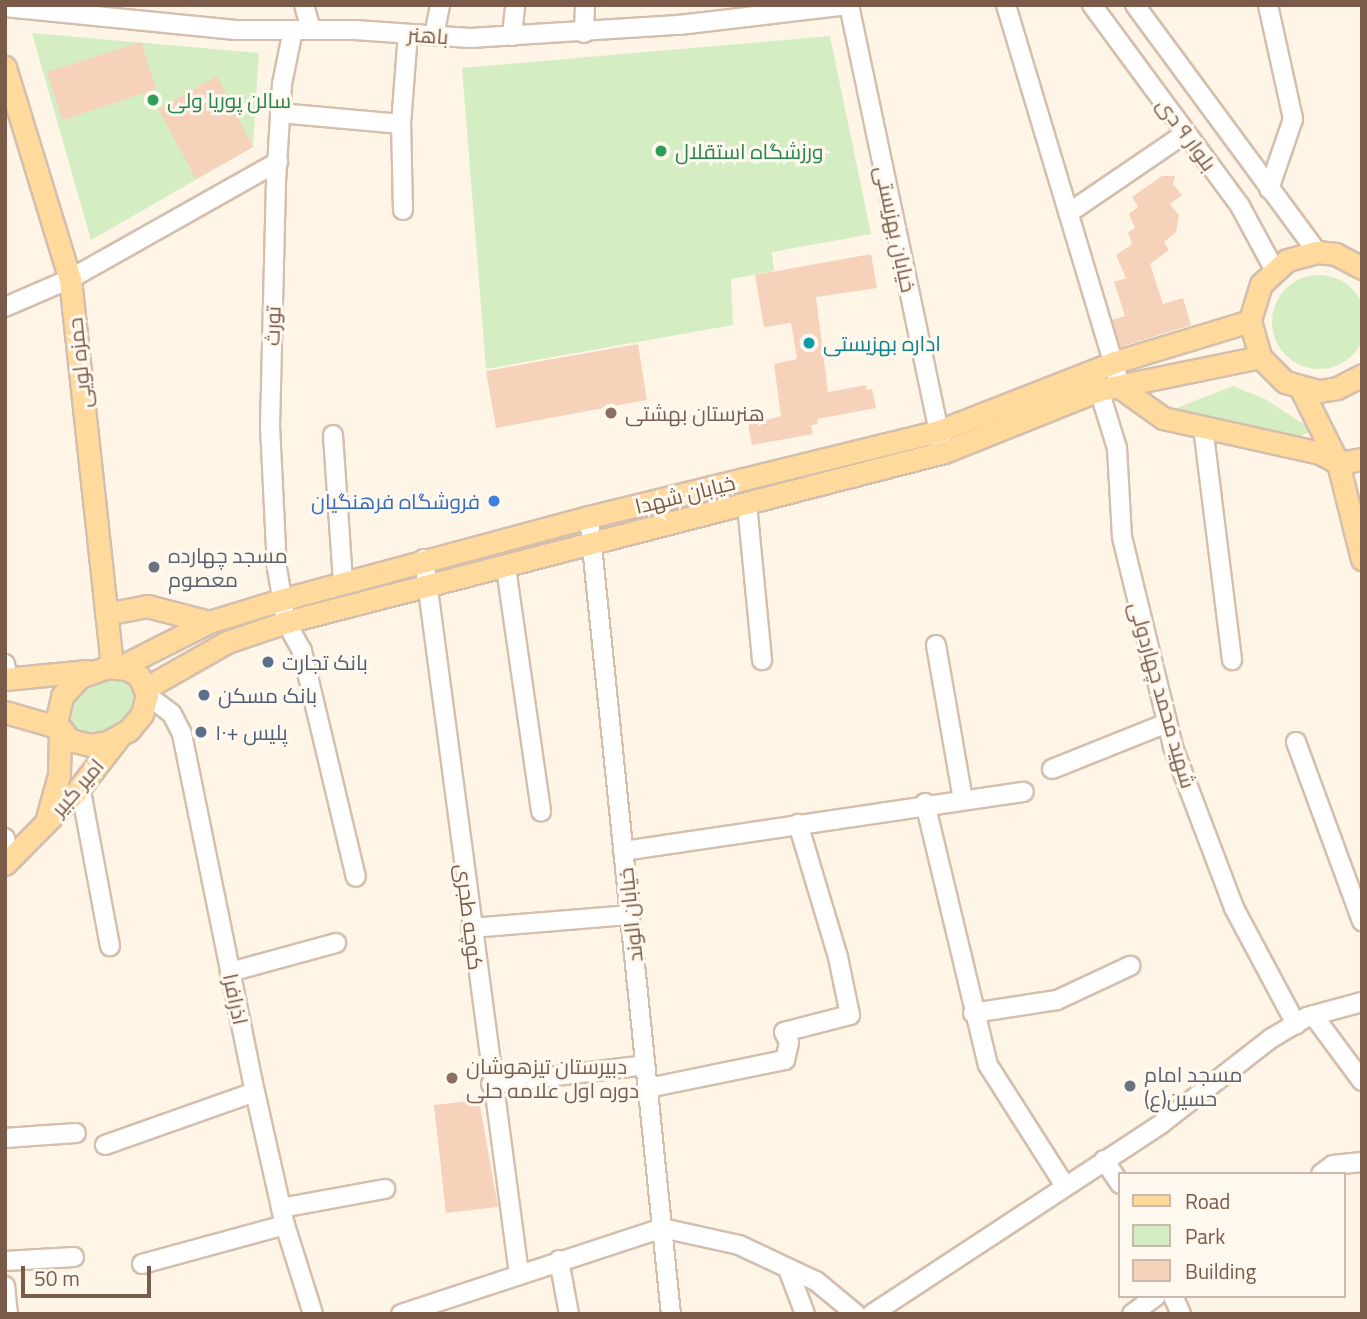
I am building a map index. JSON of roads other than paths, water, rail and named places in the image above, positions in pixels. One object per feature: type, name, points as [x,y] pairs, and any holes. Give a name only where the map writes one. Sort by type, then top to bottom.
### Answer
[{"type":"main road","name":"حمزه لویی","points":[[5,67],[70,279],[106,614],[109,668]]},
{"type":"main road","points":[[1359,263],[1317,252],[1302,254],[1274,269],[1257,293],[1250,321],[1259,357],[1270,371],[1301,388],[1337,388],[1362,375]]},
{"type":"main road","name":"خیابان شهدا","points":[[6,674],[109,668],[209,622],[424,559],[589,517],[941,442],[1115,362],[1250,321]]},
{"type":"main road","name":"خیابان شهدا","points":[[146,691],[227,642],[286,622],[429,588],[747,504],[1099,390],[1121,388],[1259,357]]},
{"type":"main road","points":[[1121,388],[1163,418],[1320,453],[1338,463],[1362,459]]},
{"type":"main road","points":[[1301,388],[1338,463],[1362,559]]},
{"type":"main road","points":[[106,614],[147,606],[209,622]]},
{"type":"main road","points":[[5,712],[58,730],[90,746],[118,737],[138,721],[146,691],[134,672],[109,668],[62,696],[55,716],[58,730]]},
{"type":"main road","name":"امیر کبیر","points":[[43,826],[59,775],[58,730]]},
{"type":"main road","name":"امیر کبیر","points":[[43,826],[80,786],[118,737]]},
{"type":"main road","points":[[7,862],[43,826]]},
{"type":"street","points":[[302,30],[304,5]]},
{"type":"street","points":[[434,36],[440,5]]},
{"type":"street","points":[[512,36],[515,5]]},
{"type":"street","points":[[584,33],[585,5]]},
{"type":"street","name":"باهنر","points":[[5,7],[47,8],[236,30],[512,36],[584,33],[719,12],[849,5]]},
{"type":"street","name":"خیابان بهزیستی","points":[[849,5],[941,442]]},
{"type":"street","points":[[1006,5],[1121,388]]},
{"type":"street","name":"بلوار ۹ دی","points":[[1092,5],[1240,206],[1274,269]]},
{"type":"street","name":"بلوار ۹ دی","points":[[1135,5],[1317,252]]},
{"type":"street","points":[[1268,5],[1293,119],[1269,189]]},
{"type":"street","name":"تورث","points":[[302,30],[280,113],[278,162],[270,426],[281,600],[286,622],[302,651],[356,877]]},
{"type":"street","points":[[403,210],[401,124],[408,34]]},
{"type":"street","points":[[280,113],[401,124]]},
{"type":"street","points":[[1070,212],[1186,133]]},
{"type":"street","points":[[5,307],[70,279],[278,162]]},
{"type":"street","name":"شهید محمد چهاردولی","points":[[1099,390],[1117,448],[1122,537],[1167,723],[1234,908],[1296,1024]]},
{"type":"street","points":[[1203,427],[1231,660]]},
{"type":"street","points":[[333,435],[343,582]]},
{"type":"street","points":[[747,504],[762,660]]},
{"type":"street","name":"خیابان الوند","points":[[589,517],[671,1314]]},
{"type":"street","name":"کوچه طجری","points":[[424,559],[491,1084],[519,1274]]},
{"type":"street","points":[[506,568],[541,811]]},
{"type":"street","points":[[936,645],[963,799]]},
{"type":"street","name":"اذرافرا","points":[[146,691],[172,714],[182,734],[283,1216],[313,1314]]},
{"type":"street","points":[[1052,769],[1167,723]]},
{"type":"street","points":[[1296,742],[1362,921]]},
{"type":"street","points":[[80,786],[110,946]]},
{"type":"street","points":[[623,851],[925,803],[1024,792]]},
{"type":"street","points":[[925,803],[973,1013],[988,1065],[1065,1186]]},
{"type":"street","points":[[648,1088],[785,1060],[789,1042],[784,1032],[850,1015],[838,957],[798,824]]},
{"type":"street","points":[[5,838],[7,862]]},
{"type":"street","points":[[471,928],[630,915]]},
{"type":"street","points":[[230,972],[337,943]]},
{"type":"street","points":[[973,1013],[1057,1000],[1130,966]]},
{"type":"street","points":[[872,1314],[1104,1160],[1296,1024],[1313,1015],[1362,1002]]},
{"type":"street","points":[[1313,1015],[1362,1081]]},
{"type":"street","points":[[491,1084],[645,1065]]},
{"type":"street","points":[[105,1145],[255,1092]]},
{"type":"street","points":[[5,1138],[76,1133]]},
{"type":"street","points":[[1104,1160],[1118,1181]]},
{"type":"street","points":[[1324,1172],[1333,1165],[1360,1165]]},
{"type":"street","points":[[142,1264],[283,1216],[385,1189]]},
{"type":"street","points":[[401,1314],[441,1306],[519,1274],[662,1228],[739,1245],[817,1281],[856,1314]]},
{"type":"street","points":[[5,1261],[74,1257]]},
{"type":"street","points":[[559,1260],[569,1314]]},
{"type":"street","points":[[788,1269],[805,1314]]},
{"type":"street","points":[[5,1286],[8,1314]]},
{"type":"street","points":[[1132,1314],[1153,1298]]},
{"type":"street","points":[[1174,1298],[1181,1314]]},
{"type":"place","name":"سالن پوریا ولی","points":[[153,100]]},
{"type":"place","name":"ورزشگاه استقلال","points":[[661,151]]},
{"type":"place","name":"اداره بهزیستی","points":[[809,343]]},
{"type":"place","name":"هنرستان بهشتی","points":[[611,413]]},
{"type":"place","name":"فروشگاه فرهنگیان","points":[[494,501]]},
{"type":"place","name":"مسجد چهارده معصوم","points":[[154,567]]},
{"type":"place","name":"بانک تجارت","points":[[268,662]]},
{"type":"place","name":"بانک مسکن","points":[[204,695]]},
{"type":"place","name":"پلیس +۱۰","points":[[201,732]]},
{"type":"place","name":"دبیرستان تیزهوشان دوره اول علامه حلی","points":[[452,1078]]},
{"type":"place","name":"مسجد امام حسین(ع)","points":[[1130,1086]]}]
